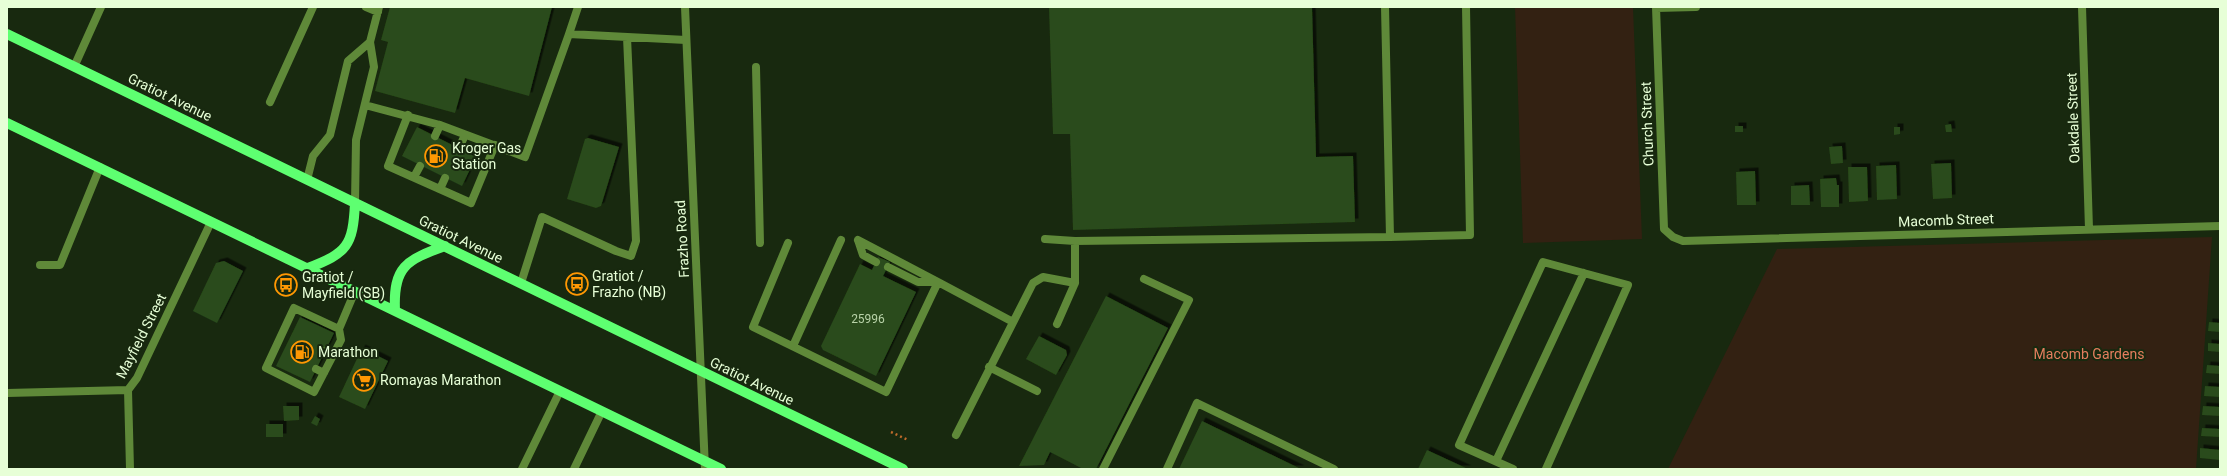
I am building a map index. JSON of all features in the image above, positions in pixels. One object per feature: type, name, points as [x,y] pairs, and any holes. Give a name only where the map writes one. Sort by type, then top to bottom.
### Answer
[{"type":"main road","name":"Gratiot Avenue","points":[[7,34],[901,469]]},
{"type":"main road","points":[[7,122],[602,411],[704,465],[721,469]]},
{"type":"main road","points":[[308,268],[332,259],[348,243],[353,233],[355,203]]},
{"type":"main road","points":[[395,310],[395,286],[398,276],[404,267],[412,259],[444,246]]},
{"type":"street","points":[[74,66],[101,7]]},
{"type":"street","points":[[270,102],[313,7]]},
{"type":"street","points":[[355,203],[356,140],[374,67],[370,42],[378,9],[366,7]]},
{"type":"street","points":[[364,105],[408,115],[440,125],[525,156],[578,7]]},
{"type":"street","name":"Frazho Road","points":[[685,7],[704,465]]},
{"type":"street","points":[[1385,7],[1390,237]]},
{"type":"street","points":[[1045,239],[1075,241],[1470,235],[1466,7]]},
{"type":"street","points":[[1656,8],[1696,7]]},
{"type":"street","name":"Oakdale Street","points":[[2082,7],[2089,229]]},
{"type":"street","name":"Church Street","points":[[1656,8],[1663,218],[1664,229],[1673,237]]},
{"type":"street","points":[[569,34],[686,40]]},
{"type":"street","points":[[521,283],[542,217],[616,251],[631,256],[636,241],[627,37]]},
{"type":"street","points":[[307,180],[313,156],[330,135],[348,61],[370,42]]},
{"type":"street","points":[[756,66],[760,243]]},
{"type":"street","points":[[408,115],[388,166],[471,203],[496,145]]},
{"type":"street","points":[[435,136],[440,125]]},
{"type":"street","points":[[459,148],[465,135]]},
{"type":"street","points":[[414,178],[420,166]]},
{"type":"street","points":[[40,265],[60,265],[100,167]]},
{"type":"street","points":[[440,189],[444,178]]},
{"type":"street","name":"Mayfield Street","points":[[130,469],[128,390],[137,378],[211,222]]},
{"type":"street","name":"Macomb Street","points":[[1673,237],[1683,241],[2220,226]]},
{"type":"street","points":[[793,346],[841,240]]},
{"type":"street","points":[[876,262],[863,255],[858,240],[1013,322]]},
{"type":"street","points":[[1057,324],[1075,283],[1075,241]]},
{"type":"street","points":[[788,243],[753,327],[886,392],[938,282]]},
{"type":"street","points":[[1513,469],[1459,445],[1543,262],[1628,285],[1546,469]]},
{"type":"street","points":[[888,267],[918,282],[938,282]]},
{"type":"street","points":[[1496,461],[1584,273]]},
{"type":"street","points":[[956,435],[1033,283],[1043,277],[1075,283]]},
{"type":"street","points":[[1103,469],[1189,300],[1144,279]]},
{"type":"street","points":[[339,329],[294,308],[287,333],[279,350],[266,368],[314,392],[320,371],[333,355],[341,340],[339,329],[355,291]]},
{"type":"street","points":[[325,351],[333,355]]},
{"type":"street","points":[[989,368],[1037,391]]},
{"type":"street","points":[[7,393],[128,390]]},
{"type":"street","points":[[522,469],[560,391]]},
{"type":"street","points":[[1167,469],[1197,404],[1334,469]]},
{"type":"street","points":[[574,469],[602,411]]},
{"type":"path","points":[[891,432],[908,440]]},
{"type":"green space","points":[[1515,7],[1633,7],[1642,239],[1523,243]]},
{"type":"green space","name":"Macomb Gardens","points":[[2212,237],[2196,469],[1668,469],[1777,249]]},
{"type":"building","points":[[390,7],[552,7],[529,96],[465,78],[455,113],[375,91],[388,42],[381,40]]},
{"type":"building","points":[[1049,7],[1312,7],[1316,157],[1353,156],[1355,222],[1073,230],[1070,134],[1053,134]]},
{"type":"building","points":[[1951,124],[1952,132],[1946,132],[1945,125]]},
{"type":"building","points":[[1735,126],[1743,126],[1743,132],[1735,132]]},
{"type":"building","points":[[417,127],[476,157],[462,186],[402,156]]},
{"type":"building","points":[[1894,127],[1900,127],[1900,134],[1894,135]]},
{"type":"building","points":[[588,138],[619,147],[601,206],[596,208],[567,199],[585,139]]},
{"type":"building","points":[[1842,146],[1843,163],[1831,164],[1829,147]]},
{"type":"building","points":[[1951,163],[1952,198],[1933,199],[1931,164]]},
{"type":"building","points":[[1896,165],[1897,199],[1877,200],[1876,166]]},
{"type":"building","points":[[1848,167],[1867,167],[1868,201],[1849,202]]},
{"type":"building","points":[[1755,171],[1756,205],[1737,205],[1736,172]]},
{"type":"building","points":[[1836,178],[1837,185],[1839,185],[1839,207],[1821,207],[1820,179]]},
{"type":"building","points":[[1809,185],[1810,205],[1791,205],[1791,186]]},
{"type":"building","points":[[878,257],[890,262],[883,276],[916,292],[876,376],[823,350],[821,346],[860,264],[872,270]]},
{"type":"building","points":[[224,261],[243,271],[217,323],[193,311],[216,263]]},
{"type":"building","points":[[1106,296],[1168,328],[1096,469],[1083,469],[1050,452],[1044,465],[1019,466]]},
{"type":"building","points":[[300,317],[334,333],[310,382],[276,366]]},
{"type":"building","points":[[2209,322],[2220,323],[2220,332],[2208,331]]},
{"type":"building","points":[[1039,336],[1066,350],[1067,355],[1056,375],[1026,359]]},
{"type":"building","points":[[2208,343],[2220,344],[2220,352],[2208,351]]},
{"type":"building","points":[[362,348],[388,361],[365,409],[339,397]]},
{"type":"building","points":[[2207,365],[2220,366],[2220,374],[2206,373]]},
{"type":"building","points":[[2205,386],[2220,387],[2220,397],[2204,396]]},
{"type":"building","points":[[283,406],[299,406],[299,420],[284,421]]},
{"type":"building","points":[[2203,406],[2220,407],[2220,416],[2202,415]]},
{"type":"building","points":[[315,416],[320,419],[317,426],[311,423]]},
{"type":"building","points":[[1202,421],[1301,469],[1179,469]]},
{"type":"building","points":[[266,424],[283,424],[283,437],[266,437]]},
{"type":"building","points":[[2202,428],[2220,429],[2220,437],[2201,436]]},
{"type":"building","points":[[2200,448],[2220,450],[2220,460],[2200,458]]},
{"type":"building","points":[[1427,450],[1468,469],[1418,469]]},
{"type":"place","name":"Kroger Gas Station","points":[[436,156]]},
{"type":"place","name":"Gratiot / Frazho (NB)","points":[[577,284]]},
{"type":"place","name":"Gratiot / Mayfield (SB)","points":[[286,285]]},
{"type":"place","name":"Marathon","points":[[302,352]]},
{"type":"place","name":"Romayas Marathon","points":[[364,380]]}]
